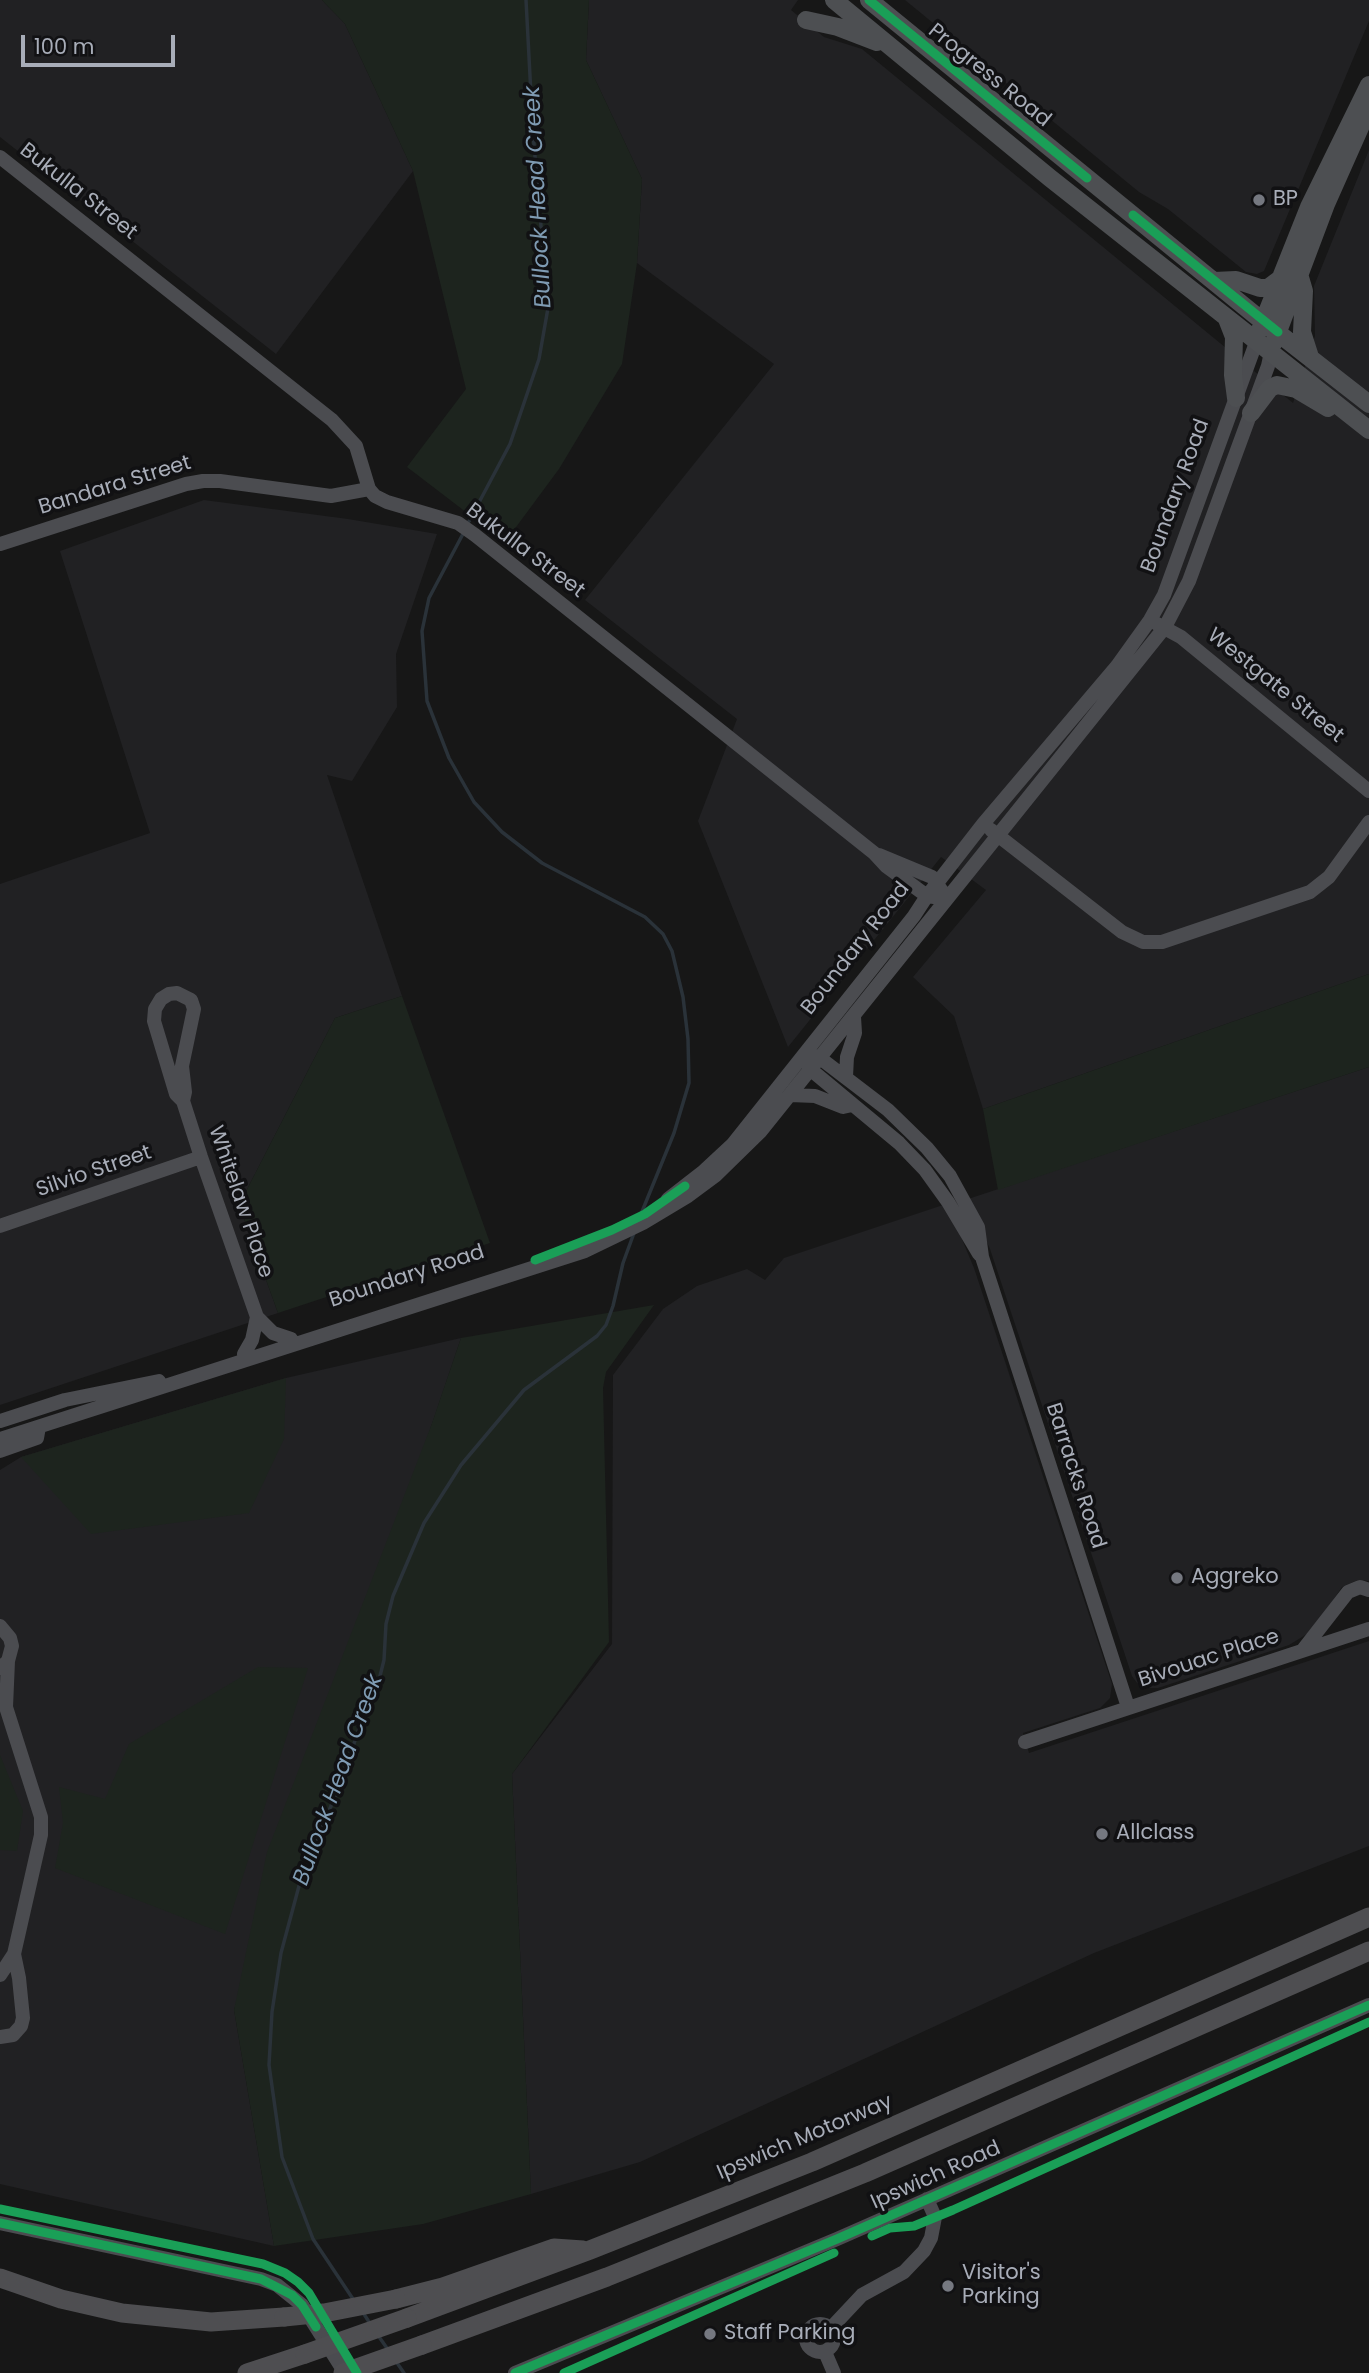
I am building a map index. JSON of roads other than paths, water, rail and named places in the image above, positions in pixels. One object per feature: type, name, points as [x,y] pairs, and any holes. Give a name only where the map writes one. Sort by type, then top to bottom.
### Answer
[{"type":"highway","name":"Ipswich Motorway","points":[[247,2373],[407,2318],[590,2250],[859,2142],[1369,1917]]},
{"type":"highway","points":[[344,2373],[607,2277],[865,2173],[1369,1951]]},
{"type":"highway","points":[[0,2278],[61,2299],[122,2313],[211,2322],[334,2311],[443,2287],[554,2248],[590,2250]]},
{"type":"main road","name":"Progress Road","points":[[834,0],[1050,178],[1363,425]]},
{"type":"main road","name":"Progress Road","points":[[869,0],[1270,327],[1369,404]]},
{"type":"main road","points":[[806,20],[838,27],[891,47]]},
{"type":"main road","name":"Boundary Road","points":[[1264,346],[1280,279],[1309,207],[1369,85]]},
{"type":"main road","name":"Boundary Road","points":[[1270,327],[1299,274],[1369,106]]},
{"type":"main road","points":[[1299,274],[1304,291],[1302,332],[1310,357]]},
{"type":"main road","points":[[1214,281],[1236,280],[1268,288],[1280,279]]},
{"type":"main road","points":[[1227,318],[1234,337],[1233,374],[1236,398]]},
{"type":"main road","points":[[1251,413],[1270,388],[1283,385],[1296,389],[1317,403],[1363,425]]},
{"type":"street","name":"Bukulla Street","points":[[0,157],[332,420],[356,446],[369,489],[375,496],[458,523],[874,853],[886,866],[927,896],[945,898]]},
{"type":"street","name":"Boundary Road","points":[[686,1191],[732,1145],[984,824],[1117,666],[1150,620],[1164,595],[1236,398],[1264,346]]},
{"type":"street","name":"Boundary Road","points":[[0,1439],[536,1264],[645,1214],[715,1176],[742,1151],[854,1017],[934,916],[945,898],[999,835],[1165,627],[1189,581],[1268,366],[1264,346]]},
{"type":"street","name":"Bandara Street","points":[[0,544],[186,484],[203,481],[331,496],[369,489]]},
{"type":"street","name":"Westgate Street","points":[[1150,620],[1165,627],[1369,791]]},
{"type":"street","points":[[984,824],[1122,932],[1143,942],[1162,942],[1310,892],[1329,877],[1369,822]]},
{"type":"street","name":"Bukulla Street","points":[[874,853],[932,877],[938,883]]},
{"type":"street","points":[[938,883],[945,898]]},
{"type":"street","name":"Whitelaw Place","points":[[183,1101],[185,1092],[182,1066],[194,1009],[191,1000],[177,993],[161,999],[155,1009],[154,1021],[176,1094],[183,1101],[257,1317]]},
{"type":"street","points":[[846,1077],[847,1058],[855,1033],[854,1017]]},
{"type":"street","name":"Barracks Road","points":[[803,1053],[820,1058],[846,1077],[888,1110],[927,1148],[950,1176],[978,1227],[982,1257],[1128,1707]]},
{"type":"street","name":"Barracks Road","points":[[803,1053],[810,1069],[899,1143],[925,1170],[982,1257]]},
{"type":"street","points":[[790,1095],[815,1096],[843,1107],[852,1105]]},
{"type":"street","name":"Silvio Street","points":[[0,1226],[201,1157]]},
{"type":"street","name":"Boundary Road","points":[[0,1421],[65,1400],[154,1382],[536,1264]]},
{"type":"street","points":[[257,1317],[273,1333],[291,1339]]},
{"type":"street","points":[[244,1354],[252,1340],[257,1317]]},
{"type":"street","points":[[0,1451],[37,1438],[39,1427]]},
{"type":"street","name":"Bivouac Place","points":[[1303,1651],[1348,1592],[1360,1587],[1369,1590]]},
{"type":"street","points":[[0,1626],[12,1646],[4,1664],[3,1703],[41,1817],[41,1835],[13,1954],[0,1975]]},
{"type":"street","name":"Bivouac Place","points":[[1025,1742],[1369,1629]]},
{"type":"street","points":[[0,2037],[13,2035],[21,2026],[23,2018],[19,1978],[13,1954]]},
{"type":"street","name":"Ipswich Road","points":[[515,2373],[824,2245],[1369,2005]]},
{"type":"street","points":[[831,2328],[862,2295],[904,2272],[924,2251],[931,2238],[935,2217],[927,2199]]},
{"type":"street","points":[[0,2222],[261,2279],[276,2285],[302,2305],[344,2373]]},
{"type":"street","points":[[814,2325],[831,2328],[834,2342],[825,2352],[820,2353],[810,2348],[806,2336],[814,2325]]},
{"type":"street","points":[[825,2352],[834,2373]]},
{"type":"waterway","name":"Bullock Head Creek","points":[[467,525],[510,444],[539,359],[548,308],[533,133],[526,0]]},
{"type":"waterway","name":"Bullock Head Creek","points":[[464,532],[429,598],[422,631],[427,701],[449,758],[474,802],[502,832],[542,863],[645,917],[663,934],[672,951],[683,997],[689,1083],[674,1133],[639,1219]]},
{"type":"waterway","name":"Bullock Head Creek","points":[[353,2299],[313,2239],[282,2157],[269,2065],[272,2012],[281,1953],[299,1886],[345,1771],[366,1707],[378,1684],[384,1660],[386,1624],[393,1596],[424,1523],[461,1465],[524,1390],[597,1336],[606,1325],[634,1233]]},
{"type":"waterway","name":"Bullock Head Creek","points":[[362,2311],[371,2325]]},
{"type":"waterway","name":"Bullock Head Creek","points":[[377,2334],[389,2351]]},
{"type":"waterway","name":"Bullock Head Creek","points":[[395,2360],[404,2373]]},
{"type":"place","name":"BP","points":[[1259,200]]},
{"type":"place","name":"Aggreko","points":[[1177,1578]]},
{"type":"place","name":"Allclass","points":[[1102,1834]]},
{"type":"place","name":"Visitor's Parking","points":[[948,2286]]},
{"type":"place","name":"Staff Parking","points":[[710,2334]]}]
